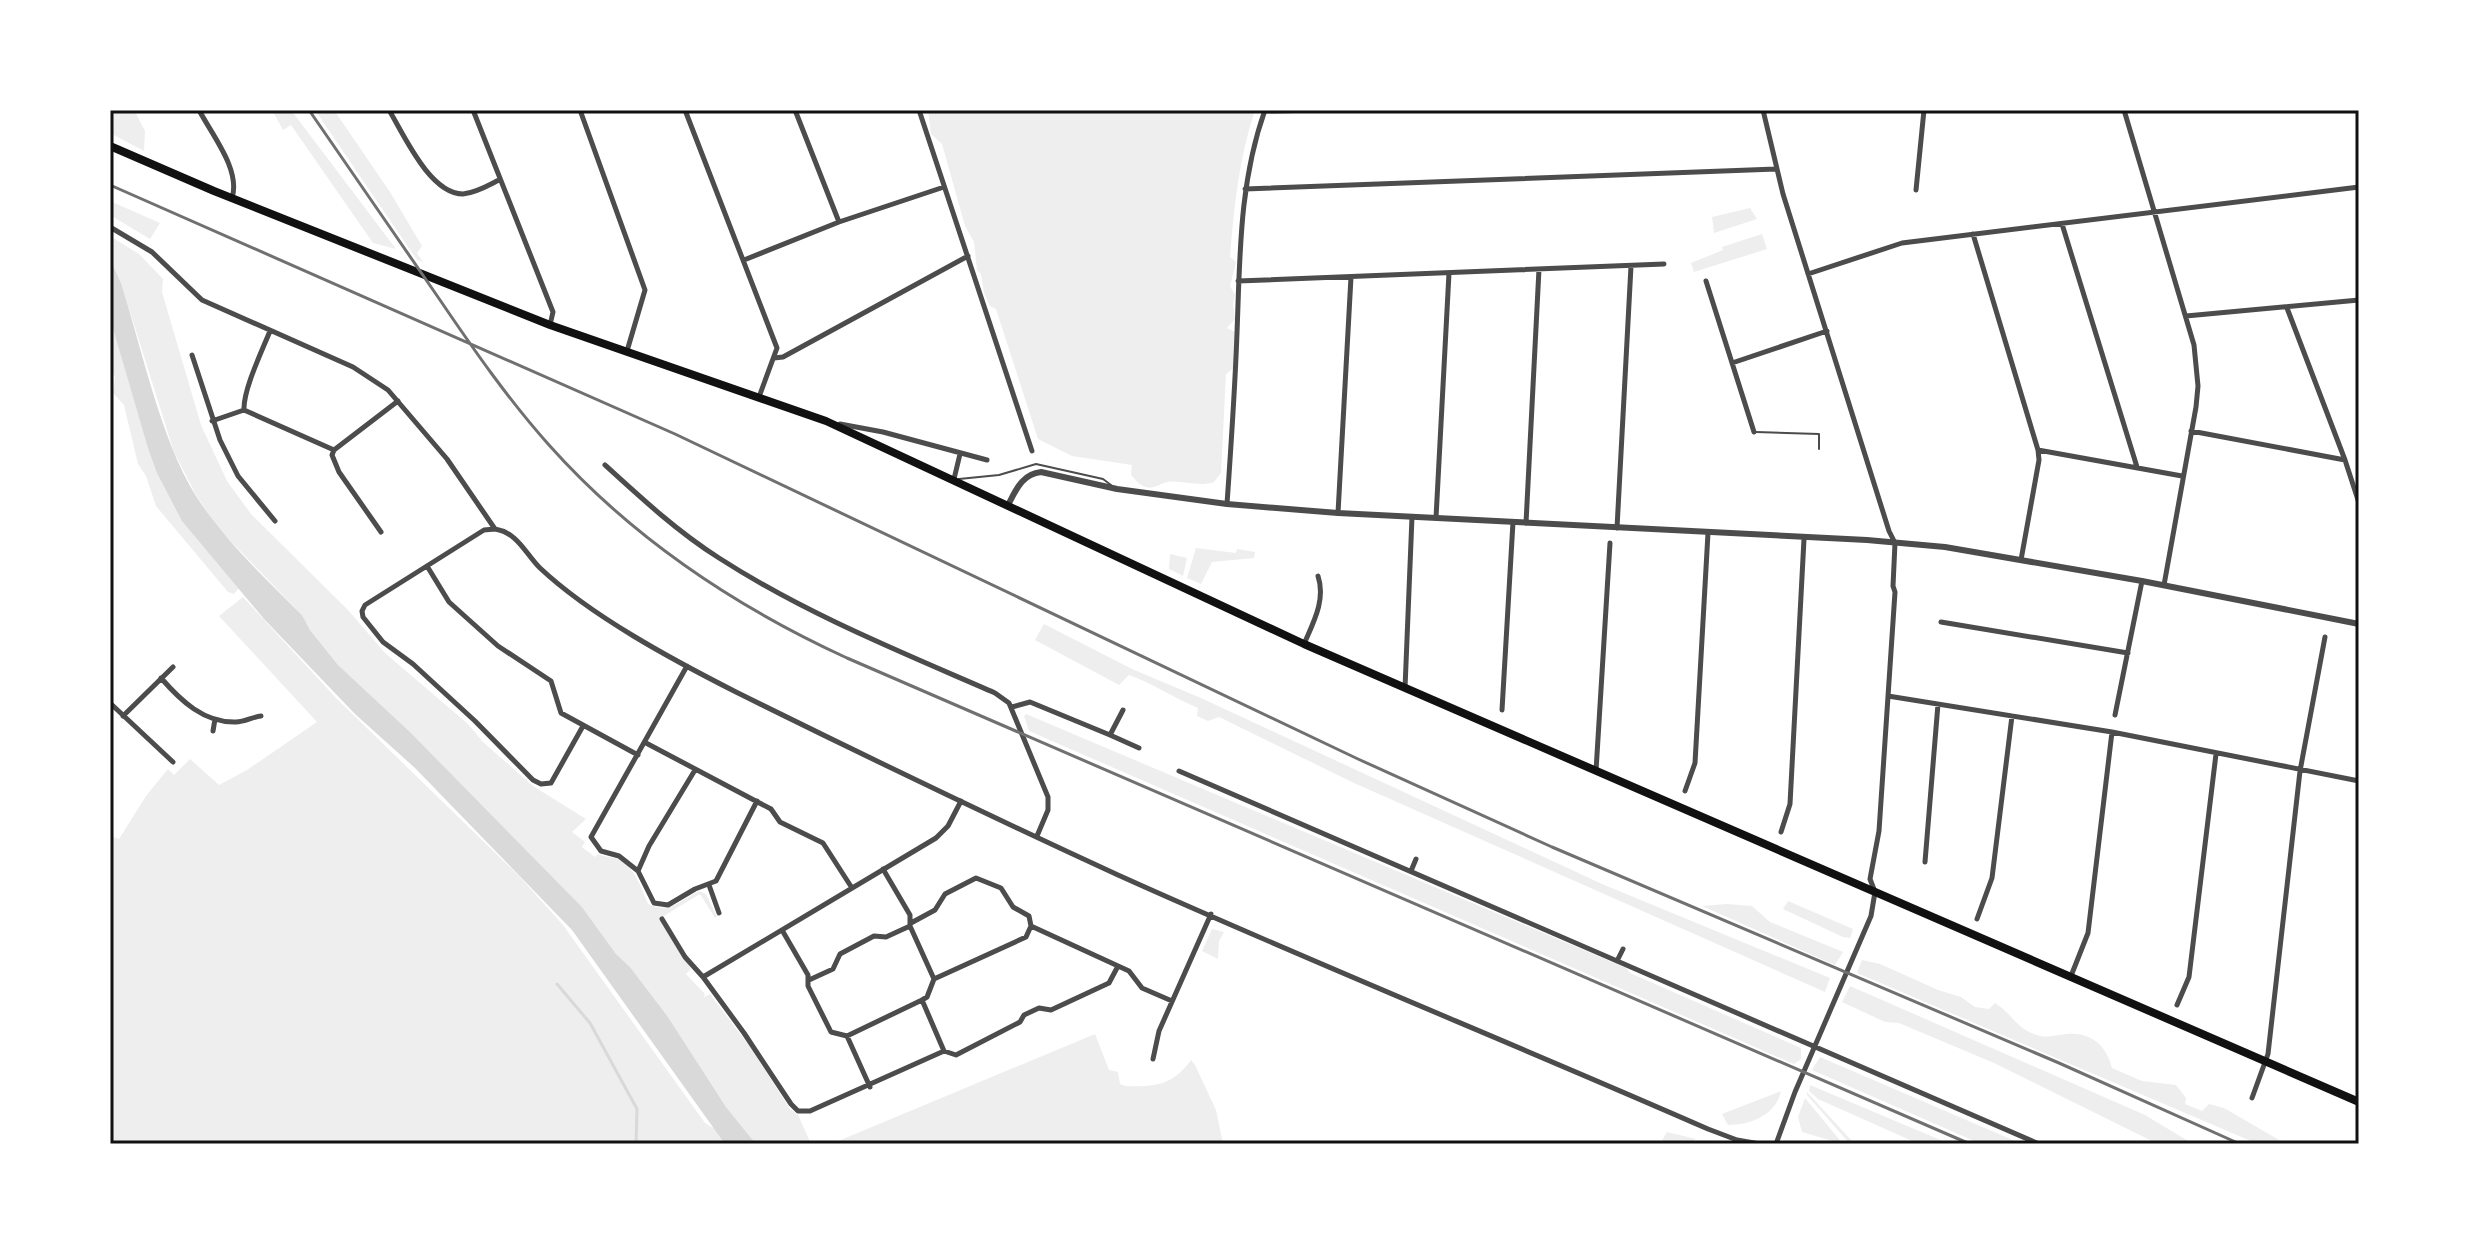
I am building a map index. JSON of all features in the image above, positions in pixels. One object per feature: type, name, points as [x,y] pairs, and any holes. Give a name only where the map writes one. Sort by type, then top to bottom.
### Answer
[{"type":"main road","points":[[110,146],[550,325],[826,421],[1304,644],[2359,1102]]},
{"type":"street","points":[[199,110],[233,176],[232,198]]},
{"type":"street","points":[[389,110],[430,175],[443,187],[466,194],[499,180]]},
{"type":"street","points":[[473,110],[553,312],[550,325]]},
{"type":"street","points":[[580,110],[645,290],[627,353]]},
{"type":"street","points":[[685,110],[777,348],[759,397]]},
{"type":"street","points":[[795,110],[839,222]]},
{"type":"street","points":[[919,110],[1032,451]]},
{"type":"street","points":[[1227,504],[1240,224],[1245,189],[1265,111],[1321,110]]},
{"type":"street","points":[[1763,110],[1776,169],[1808,274],[1895,543],[1895,592],[1879,831],[1870,879],[1875,892],[1866,929],[1795,1092],[1776,1144]]},
{"type":"street","points":[[1916,190],[1924,110]]},
{"type":"street","points":[[1989,110],[2028,110]]},
{"type":"street","points":[[2124,110],[2186,316],[2198,377],[2164,585]]},
{"type":"street","points":[[1245,189],[1776,169]]},
{"type":"street","points":[[744,260],[839,222],[944,187]]},
{"type":"street","points":[[1808,274],[1893,244],[2359,187]]},
{"type":"street","points":[[2062,224],[2137,467]]},
{"type":"street","points":[[110,227],[144,247],[202,300],[353,367],[388,390],[447,459],[495,529]]},
{"type":"street","points":[[1973,234],[2038,450],[2039,460],[2021,560]]},
{"type":"street","points":[[774,358],[783,357],[968,256]]},
{"type":"street","points":[[1238,281],[1664,264]]},
{"type":"street","points":[[1617,528],[1631,266]]},
{"type":"street","points":[[1526,523],[1539,269]]},
{"type":"street","points":[[1436,518],[1449,273]]},
{"type":"street","points":[[1338,513],[1351,277]]},
{"type":"street","points":[[1706,281],[1754,432]]},
{"type":"street","points":[[2186,316],[2359,300]]},
{"type":"street","points":[[2287,308],[2359,503]]},
{"type":"street","points":[[244,410],[251,374],[270,331]]},
{"type":"street","points":[[1732,363],[1827,331]]},
{"type":"street","points":[[192,355],[212,421],[238,476],[275,521]]},
{"type":"street","points":[[381,532],[332,461],[334,450],[398,401]]},
{"type":"street","points":[[212,421],[244,410],[334,450]]},
{"type":"street","points":[[826,421],[883,432],[987,460]]},
{"type":"street","points":[[2191,431],[2345,460]]},
{"type":"street","points":[[2038,450],[2183,476]]},
{"type":"street","points":[[954,479],[960,454]]},
{"type":"street","points":[[605,465],[662,516],[717,557],[776,593],[995,693],[1012,707],[1048,797],[1048,810],[1037,836]]},
{"type":"street","points":[[1008,505],[1019,485],[1033,473],[1048,473],[1117,489],[1227,504],[1945,547],[2164,585],[2359,624]]},
{"type":"street","points":[[1405,688],[1412,517]]},
{"type":"street","points":[[1502,710],[1513,522]]},
{"type":"street","points":[[583,726],[551,783],[541,784],[413,664],[383,642],[363,617],[363,608],[484,530],[503,531],[518,540],[539,567],[605,616],[687,666],[961,801],[1211,914],[1708,1129],[1737,1140],[1760,1144]]},
{"type":"street","points":[[1685,791],[1695,763],[1708,533]]},
{"type":"street","points":[[1781,832],[1790,804],[1804,539]]},
{"type":"street","points":[[1596,771],[1610,543]]},
{"type":"street","points":[[427,566],[449,602],[498,646],[551,681],[559,711],[638,755]]},
{"type":"street","points":[[1304,644],[1319,608],[1318,576]]},
{"type":"street","points":[[2115,715],[2142,581]]},
{"type":"street","points":[[1941,622],[2128,653]]},
{"type":"street","points":[[2252,1098],[2267,1062],[2300,771],[2325,637]]},
{"type":"street","points":[[687,666],[591,837],[601,851],[619,856],[638,871],[651,900],[658,905],[668,905],[716,881],[757,801]]},
{"type":"street","points":[[123,716],[173,667]]},
{"type":"street","points":[[161,678],[192,708],[215,719],[239,722],[261,716]]},
{"type":"street","points":[[1888,696],[2112,732],[2359,781]]},
{"type":"street","points":[[1012,707],[1030,702],[1139,748]]},
{"type":"street","points":[[110,703],[173,762]]},
{"type":"street","points":[[1925,862],[1938,704]]},
{"type":"street","points":[[1110,735],[1123,710]]},
{"type":"street","points":[[1977,919],[1992,878],[2012,716]]},
{"type":"street","points":[[213,731],[215,719]]},
{"type":"street","points":[[2071,976],[2088,933],[2112,732]]},
{"type":"street","points":[[646,743],[771,809],[780,822],[826,846],[852,888]]},
{"type":"street","points":[[2177,1005],[2189,977],[2216,754]]},
{"type":"street","points":[[638,871],[649,846],[695,770]]},
{"type":"street","points":[[1179,771],[2039,1144]]},
{"type":"street","points":[[1213,786],[1218,775]]},
{"type":"street","points":[[703,977],[941,834],[961,801]]},
{"type":"street","points":[[1411,871],[1416,859]]},
{"type":"street","points":[[782,930],[809,980],[808,986],[831,1032],[847,1036],[927,997],[934,979],[910,915],[883,869]]},
{"type":"street","points":[[809,980],[833,969],[840,954],[874,936],[886,937],[911,924],[935,910],[945,894],[976,878],[1001,888],[1013,907],[1029,916],[1031,926],[1026,937],[934,979]]},
{"type":"street","points":[[709,885],[719,913]]},
{"type":"street","points":[[1153,1059],[1156,1041],[1172,1001],[1211,914]]},
{"type":"street","points":[[662,919],[685,957],[703,977],[798,1111],[810,1111],[870,1087],[944,1051],[956,1055],[1020,1022],[1024,1015],[1039,1008],[1051,1010],[1109,983],[1118,966]]},
{"type":"street","points":[[1031,926],[1129,971],[1142,988],[1172,1001]]},
{"type":"street","points":[[1617,961],[1623,949]]},
{"type":"street","points":[[922,1000],[944,1051]]},
{"type":"street","points":[[847,1036],[870,1087]]},
{"type":"lane","points":[[1754,432],[1819,434],[1819,449]]},
{"type":"lane","points":[[954,479],[999,475],[1036,464],[1103,479],[1117,489]]},
{"type":"shaded area","points":[[110,110],[134,110],[145,131],[144,151],[110,133]]},
{"type":"shaded area","points":[[272,110],[291,110],[396,249],[373,243],[291,125],[283,130]]},
{"type":"shaded area","points":[[315,110],[334,110],[390,192],[422,246],[417,253],[423,262],[417,260]]},
{"type":"shaded area","points":[[928,110],[1255,110],[1241,164],[1233,220],[1230,257],[1236,262],[1230,286],[1235,295],[1235,319],[1227,328],[1237,333],[1234,368],[1226,374],[1221,473],[1214,482],[1169,482],[1146,487],[1131,475],[1132,465],[1072,456],[1038,439],[996,309],[990,306],[984,293],[981,274],[977,270],[974,242],[965,226],[942,144],[931,134]]},
{"type":"shaded area","points":[[110,201],[160,223],[150,239],[110,215]]},
{"type":"shaded area","points":[[1750,208],[1757,219],[1714,233],[1712,217]]},
{"type":"shaded area","points":[[1762,234],[1767,249],[1694,272],[1691,263],[1723,250],[1722,247]]},
{"type":"shaded area","points":[[110,236],[139,254],[163,279],[162,292],[201,425],[227,481],[251,514],[348,610],[385,653],[468,724],[483,742],[533,786],[586,819],[572,832],[585,842],[582,847],[595,857],[598,854],[618,859],[629,867],[648,904],[669,907],[699,891],[706,894],[716,915],[724,911],[715,918],[700,894],[659,919],[691,969],[686,974],[705,994],[704,997],[710,994],[750,1047],[790,1109],[798,1115],[811,1144],[756,1144],[726,1107],[668,1017],[582,907],[410,732],[338,665],[302,615],[218,528],[196,495],[174,452],[121,283],[110,259]]},
{"type":"shaded area","points":[[110,259],[121,283],[172,448],[207,513],[302,615],[338,665],[410,732],[582,907],[668,1017],[726,1107],[756,1144],[725,1144],[572,930],[415,768],[355,714],[264,619],[182,521],[148,448],[112,325]]},
{"type":"shaded area","points":[[110,284],[136,386],[240,587],[234,594],[228,592],[156,506],[146,476],[138,464],[124,405],[113,393],[115,377],[110,368]]},
{"type":"shaded area","points":[[1196,548],[1255,552],[1254,558],[1212,562],[1201,584],[1187,578]]},
{"type":"shaded area","points":[[1170,554],[1187,558],[1183,576],[1169,569]]},
{"type":"shaded area","points":[[243,597],[336,698],[519,876],[563,925],[705,1123],[740,1144],[110,1144],[110,836],[119,839],[146,796],[168,769],[174,775],[190,759],[219,785],[247,770],[317,722],[219,616]]},
{"type":"shaded area","points":[[1044,624],[1132,669],[1602,884],[1830,978],[1825,992],[1354,783],[1219,717],[1208,721],[1197,716],[1198,708],[1129,675],[1119,685],[1035,640]]},
{"type":"shaded area","points":[[1026,714],[1626,968],[1630,973],[1801,1048],[1801,1059],[1794,1064],[1029,731]]},
{"type":"shaded area","points":[[1788,901],[1853,929],[1850,938],[1783,909]]},
{"type":"shaded area","points":[[1702,906],[1752,906],[1770,922],[1843,952],[1835,965]]},
{"type":"shaded area","points":[[1212,929],[1224,932],[1219,941],[1218,959],[1202,951]]},
{"type":"shaded area","points":[[1862,960],[1880,964],[1961,997],[1975,1007],[1989,1009],[1995,1003],[2025,1030],[2040,1036],[2075,1034],[2090,1038],[2106,1052],[2112,1068],[2142,1081],[2176,1085],[2186,1098],[2185,1104],[2202,1111],[2209,1104],[2224,1108],[2286,1144],[2258,1144],[1857,973]]},
{"type":"shaded area","points":[[1850,986],[2145,1115],[2193,1144],[2158,1144],[1994,1063],[1899,1023],[1885,1022],[1842,1002]]},
{"type":"shaded area","points":[[1095,1034],[1109,1070],[1118,1072],[1120,1084],[1125,1086],[1163,1083],[1177,1075],[1191,1060],[1216,1110],[1223,1144],[831,1144]]},
{"type":"shaded area","points":[[1820,1057],[2022,1144],[1981,1144],[1812,1070]]},
{"type":"shaded area","points":[[1810,1085],[1950,1144],[1919,1144],[1818,1099],[1809,1091]]},
{"type":"shaded area","points":[[1781,1091],[1774,1106],[1754,1121],[1728,1125],[1722,1114]]},
{"type":"shaded area","points":[[1807,1092],[1852,1141],[1850,1144],[1807,1095]]},
{"type":"shaded area","points":[[1805,1098],[1843,1144],[1802,1132],[1798,1117]]},
{"type":"shaded area","points":[[1667,1132],[1696,1139],[1687,1144],[1660,1144]]},
{"type":"waterway","points":[[557,984],[590,1023],[637,1109],[636,1144]]},
{"type":"railway","points":[[309,110],[479,356],[534,428],[615,510],[687,567],[726,592],[847,658],[1970,1144]]},
{"type":"railway","points":[[110,185],[675,434],[1358,759],[1552,847],[2059,1063],[2240,1144]]}]
